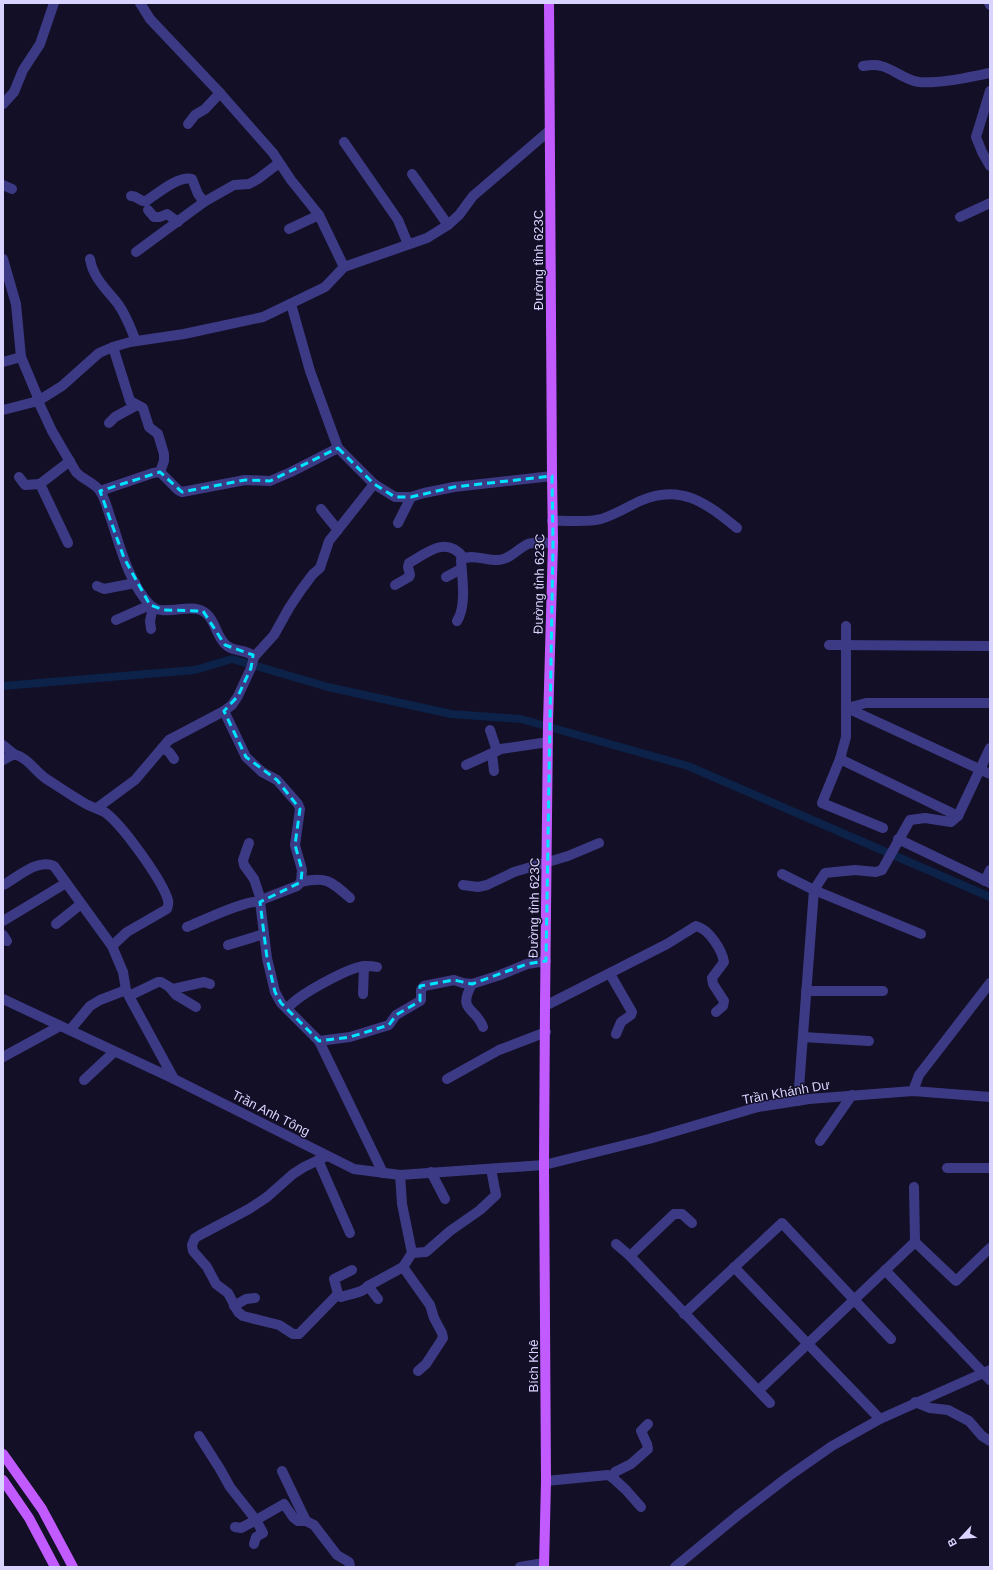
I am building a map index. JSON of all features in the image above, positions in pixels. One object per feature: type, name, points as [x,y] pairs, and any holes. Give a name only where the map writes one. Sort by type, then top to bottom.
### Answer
[{"type":"main road","name":"Đường tỉnh 623C","points":[[544,1165],[548,726],[553,543],[550,3]]},
{"type":"main road","name":"Bích Khê","points":[[544,1165],[546,1481],[544,1565]]},
{"type":"main road","points":[[3,1454],[42,1509],[73,1567]]},
{"type":"main road","points":[[3,1480],[29,1518],[55,1567]]},
{"type":"main road","points":[[29,1518],[42,1509]]},
{"type":"street","points":[[3,103],[14,92],[23,70],[40,44],[54,3]]},
{"type":"street","points":[[140,3],[150,19],[220,93],[273,153],[291,180],[319,215],[344,267]]},
{"type":"street","points":[[862,66],[883,66],[901,76],[918,82],[937,81],[990,73]]},
{"type":"street","points":[[990,91],[976,137],[990,166]]},
{"type":"street","points":[[188,124],[195,115],[204,109],[220,93]]},
{"type":"street","points":[[3,410],[39,400],[62,386],[99,353],[113,347],[136,341],[184,334],[263,317],[325,287],[344,267],[427,238],[448,225],[459,215],[473,196],[550,131]]},
{"type":"street","points":[[344,142],[398,220],[408,244]]},
{"type":"street","points":[[136,252],[204,202],[234,185],[249,184],[279,163]]},
{"type":"street","points":[[412,174],[448,225]]},
{"type":"street","points":[[131,196],[140,201],[146,201],[175,182],[188,178],[192,179],[198,194],[204,202]]},
{"type":"street","points":[[960,217],[990,203]]},
{"type":"street","points":[[148,210],[154,217],[160,217],[167,214],[178,222]]},
{"type":"street","points":[[289,229],[319,215]]},
{"type":"street","points":[[3,259],[16,304],[21,357],[52,431],[81,477],[94,484],[100,491],[124,558],[135,583],[152,606],[164,610],[184,608],[203,611],[209,616],[225,645],[236,650],[246,651],[253,662]]},
{"type":"street","points":[[90,259],[100,283],[118,305],[136,341]]},
{"type":"street","points":[[291,304],[310,371],[338,448],[374,484],[394,497],[411,497],[424,492],[454,487],[552,476]]},
{"type":"street","points":[[113,347],[130,401],[143,408],[149,427],[158,434],[164,461],[160,472]]},
{"type":"street","points":[[3,362],[21,357]]},
{"type":"street","points":[[109,423],[116,417],[137,405]]},
{"type":"street","points":[[160,472],[178,490],[182,492],[246,480],[270,480],[291,472],[338,448]]},
{"type":"street","points":[[19,476],[25,485],[40,484],[70,461]]},
{"type":"street","points":[[100,491],[160,472]]},
{"type":"street","points":[[40,484],[68,543]]},
{"type":"street","points":[[97,808],[135,780],[162,748],[175,736],[224,711],[232,705],[253,662],[274,635],[301,590],[313,574],[320,568],[329,542],[374,484]]},
{"type":"street","points":[[552,520],[599,519],[653,496],[672,494],[689,497],[702,502],[737,528]]},
{"type":"street","points":[[398,523],[411,497]]},
{"type":"street","points":[[321,509],[338,530]]},
{"type":"street","points":[[463,558],[493,560],[504,559],[511,557],[529,544],[553,543]]},
{"type":"street","points":[[395,585],[409,578],[409,562],[433,549],[445,546],[450,547],[459,552],[463,558]]},
{"type":"street","points":[[457,621],[462,610],[463,585],[461,560],[463,558]]},
{"type":"street","points":[[446,577],[461,569]]},
{"type":"street","points":[[97,586],[104,589],[135,583]]},
{"type":"street","points":[[116,620],[152,606]]},
{"type":"street","points":[[150,629],[152,606]]},
{"type":"street","points":[[846,626],[846,737],[840,759],[822,803],[883,828]]},
{"type":"street","points":[[829,646],[990,646]]},
{"type":"street","points":[[847,708],[866,703],[990,703]]},
{"type":"street","points":[[847,708],[990,774]]},
{"type":"street","points":[[224,711],[246,758],[262,772],[277,780],[298,804],[300,809],[295,845],[302,870],[301,882]]},
{"type":"street","points":[[490,730],[495,753],[494,771]]},
{"type":"street","points":[[466,765],[495,753],[528,744],[548,742]]},
{"type":"street","points":[[3,745],[14,754],[26,760],[40,774],[56,786],[88,805],[97,808],[115,822],[137,848],[163,888],[168,904],[167,909],[127,932],[112,946]]},
{"type":"street","points":[[162,748],[169,752],[174,759]]},
{"type":"street","points":[[798,1101],[814,890],[825,873],[856,870],[876,872],[882,870],[910,820],[926,818],[951,822],[958,816],[990,748]]},
{"type":"street","points":[[3,760],[14,754]]},
{"type":"street","points":[[840,759],[958,816]]},
{"type":"street","points":[[898,839],[988,882],[990,870]]},
{"type":"street","points":[[249,843],[243,860],[244,865],[254,879],[260,901],[264,934],[275,992],[281,1003],[319,1041],[383,1173]]},
{"type":"street","points":[[463,885],[478,887],[486,885],[514,872],[568,856],[600,843]]},
{"type":"street","points":[[3,886],[31,868],[49,864],[54,866],[112,946],[123,972],[128,993],[174,1079]]},
{"type":"street","points":[[782,874],[814,890],[921,934]]},
{"type":"street","points":[[187,927],[237,906],[260,901],[297,886],[301,882],[314,879],[326,880],[350,898]]},
{"type":"street","points":[[3,921],[66,883]]},
{"type":"street","points":[[56,924],[81,904]]},
{"type":"street","points":[[545,1006],[667,944],[692,928],[699,927],[714,940],[724,956],[724,962],[712,978],[713,984],[724,1001],[723,1006],[716,1012]]},
{"type":"street","points":[[228,945],[264,934]]},
{"type":"street","points":[[319,1041],[350,1037],[389,1025],[396,1015],[421,1000],[421,990],[424,986],[454,980],[472,984],[527,964],[546,961]]},
{"type":"street","points":[[287,1009],[296,1000],[327,982],[364,966],[377,967]]},
{"type":"street","points":[[363,994],[364,966]]},
{"type":"street","points":[[610,974],[632,1012],[631,1015],[621,1022],[616,1034]]},
{"type":"street","points":[[70,1030],[90,1006],[100,1000],[128,993],[158,982],[161,982],[170,988],[176,995],[196,1007]]},
{"type":"street","points":[[170,988],[177,988],[204,982],[210,984]]},
{"type":"street","points":[[913,1091],[919,1075],[990,983]]},
{"type":"street","points":[[472,984],[466,994],[466,1000],[470,1010],[480,1020],[483,1027]]},
{"type":"street","points":[[806,991],[883,991]]},
{"type":"street","name":"Trần Anh Tông","points":[[3,999],[174,1079],[322,1158],[354,1169],[400,1174],[544,1165]]},
{"type":"street","points":[[3,1056],[60,1026]]},
{"type":"street","points":[[447,1079],[499,1050],[546,1032]]},
{"type":"street","points":[[803,1037],[870,1041]]},
{"type":"street","points":[[84,1080],[114,1052]]},
{"type":"street","name":"Trần Khánh Dư","points":[[544,1165],[649,1139],[758,1107],[852,1095],[913,1091],[990,1097]]},
{"type":"street","points":[[820,1141],[852,1095]]},
{"type":"street","points":[[338,1294],[299,1334],[293,1334],[279,1325],[243,1316],[234,1306],[228,1293],[216,1284],[207,1267],[193,1251],[192,1245],[194,1238],[249,1209],[267,1197],[293,1174],[322,1158],[350,1233]]},
{"type":"street","points":[[947,1168],[990,1168]]},
{"type":"street","points":[[412,1253],[426,1252],[450,1231],[480,1210],[496,1195],[491,1169]]},
{"type":"street","points":[[431,1172],[445,1199]]},
{"type":"street","points":[[352,1270],[334,1279],[338,1294],[341,1297],[366,1290],[368,1286],[404,1267],[412,1253],[402,1204],[400,1174]]},
{"type":"street","points":[[914,1187],[915,1242],[956,1281],[990,1248]]},
{"type":"street","points":[[630,1256],[674,1214],[682,1214],[692,1223]]},
{"type":"street","points":[[684,1314],[782,1223],[891,1339]]},
{"type":"street","points":[[759,1390],[915,1242]]},
{"type":"street","points":[[616,1244],[630,1256],[770,1403]]},
{"type":"street","points":[[404,1267],[430,1305],[443,1338],[429,1360],[418,1371]]},
{"type":"street","points":[[734,1267],[880,1419]]},
{"type":"street","points":[[675,1567],[737,1516],[789,1476],[832,1446],[880,1419],[916,1402],[988,1374],[885,1270]]},
{"type":"street","points":[[368,1286],[378,1299]]},
{"type":"street","points":[[234,1306],[246,1299],[255,1298]]},
{"type":"street","points":[[916,1402],[930,1408],[948,1410],[969,1421],[982,1436],[990,1441]]},
{"type":"street","points":[[613,1478],[615,1472],[630,1464],[648,1449],[641,1431],[648,1424]]},
{"type":"street","points":[[198,1436],[230,1487],[256,1520],[264,1533],[256,1537],[254,1544]]},
{"type":"street","points":[[282,1471],[306,1521]]},
{"type":"street","points":[[546,1481],[608,1475],[613,1478],[641,1507]]},
{"type":"street","points":[[235,1527],[241,1528],[284,1504],[293,1517],[298,1521],[306,1521],[314,1525],[337,1556],[349,1562],[350,1567]]},
{"type":"street","points":[[520,1567],[544,1565]]},
{"type":"highlighted area","points":[[338,448],[374,484],[395,497],[411,497],[454,487],[552,476],[553,543],[546,961],[527,964],[472,984],[454,980],[420,986],[420,1001],[396,1015],[389,1025],[350,1037],[319,1041],[281,1003],[275,992],[267,958],[260,902],[301,882],[302,870],[295,845],[300,809],[277,780],[246,757],[224,711],[238,696],[251,668],[253,655],[225,645],[203,611],[164,610],[150,605],[124,558],[100,491],[160,472],[182,492],[245,480],[270,481]]},
{"type":"waterway","points":[[3,686],[195,670],[232,659],[328,687],[451,714],[521,719],[688,766],[990,897]]}]
